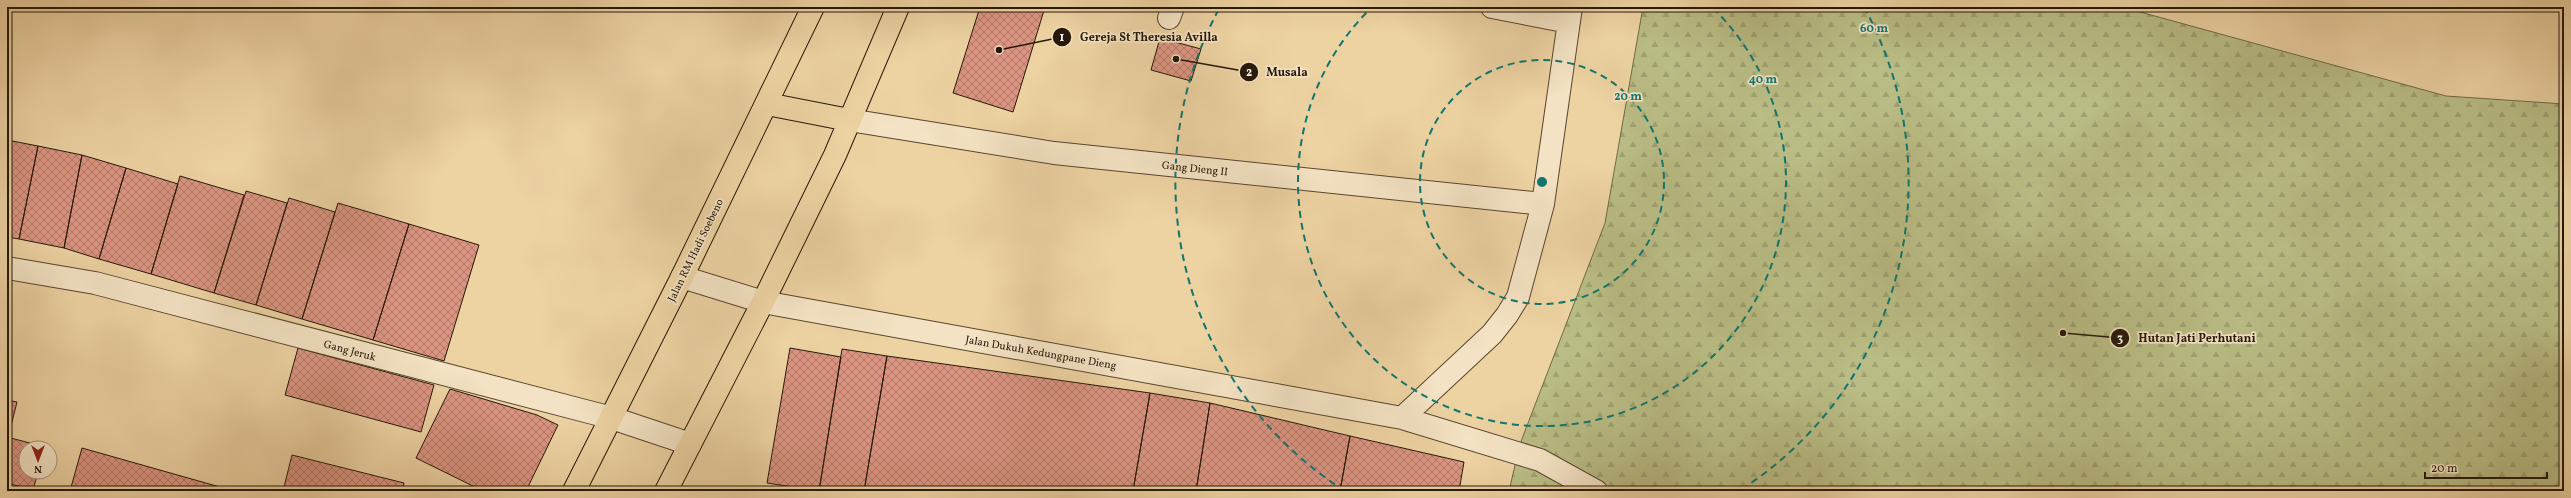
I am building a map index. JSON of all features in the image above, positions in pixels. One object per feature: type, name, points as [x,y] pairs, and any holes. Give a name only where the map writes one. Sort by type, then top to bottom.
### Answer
[{"type":"main road","name":"Jalan RM Hadi Soebeno","points":[[574,491],[682,277],[813,7]]},
{"type":"main road","points":[[666,491],[763,302],[835,155],[898,7]]},
{"type":"main road","points":[[767,104],[849,120]]},
{"type":"street","points":[[1402,418],[1492,334],[1507,315],[1524,277],[1543,204],[1570,14],[1492,7]]},
{"type":"street","name":"Gang Dieng II","points":[[849,120],[1054,153],[1543,204]]},
{"type":"street","name":"Gang Jeruk","points":[[7,268],[95,283],[612,418],[690,444]]},
{"type":"street","name":"Jalan Dukuh Kedungpane Dieng","points":[[682,277],[763,302],[1402,418],[1540,460],[1596,491]]},
{"type":"green space","points":[[1643,7],[2122,7],[2446,96],[2564,104],[2564,491],[1509,491],[1520,444],[1605,223]]},
{"type":"building","points":[[980,7],[1045,7],[1013,112],[953,93]]},
{"type":"building","points":[[1160,38],[1201,49],[1191,81],[1151,70]]},
{"type":"building","points":[[7,140],[38,146],[19,239],[7,237]]},
{"type":"building","points":[[38,146],[82,155],[64,248],[19,239]]},
{"type":"building","points":[[82,155],[126,168],[99,259],[64,248]]},
{"type":"building","points":[[126,168],[178,184],[151,274],[99,259]]},
{"type":"building","points":[[180,176],[244,195],[214,293],[151,274]]},
{"type":"building","points":[[246,191],[287,203],[256,305],[214,293]]},
{"type":"building","points":[[289,198],[335,212],[302,319],[256,305]]},
{"type":"building","points":[[338,203],[409,224],[373,340],[302,319]]},
{"type":"building","points":[[409,224],[479,245],[444,361],[373,340]]},
{"type":"building","points":[[298,348],[434,385],[421,432],[285,395]]},
{"type":"building","points":[[790,348],[841,357],[819,491],[767,483]]},
{"type":"building","points":[[842,349],[887,356],[864,491],[819,491]]},
{"type":"building","points":[[887,356],[1150,393],[1133,491],[864,491]]},
{"type":"building","points":[[450,389],[537,415],[558,425],[526,491],[507,491],[501,488],[500,491],[483,491],[416,458]]},
{"type":"building","points":[[1150,393],[1210,403],[1196,491],[1133,491]]},
{"type":"building","points":[[7,400],[17,402],[8,438],[7,437]]},
{"type":"building","points":[[1210,403],[1350,436],[1340,491],[1196,491]]},
{"type":"building","points":[[1350,436],[1464,462],[1459,491],[1340,491]]},
{"type":"building","points":[[7,437],[18,440],[18,480],[36,480],[33,490],[7,483]]},
{"type":"building","points":[[82,448],[234,491],[70,491]]},
{"type":"building","points":[[292,455],[404,483],[402,491],[283,491]]},
{"type":"place","name":"Gereja St Theresia Avilla","points":[[999,50]]},
{"type":"place","name":"Musala","points":[[1176,59]]},
{"type":"place","name":"Hutan Jati Perhutani","points":[[2063,333]]}]
